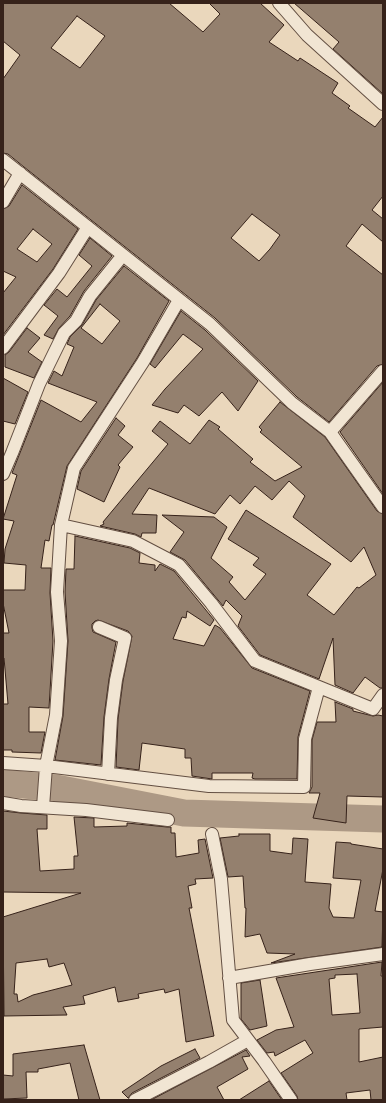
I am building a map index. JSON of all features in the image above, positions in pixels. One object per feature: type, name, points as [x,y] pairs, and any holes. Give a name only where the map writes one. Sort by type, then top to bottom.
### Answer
[{"type":"street","points":[[283,5],[307,35],[383,104]]},
{"type":"street","points":[[3,160],[210,324],[292,403],[330,432],[383,507]]},
{"type":"street","points":[[3,202],[20,173]]},
{"type":"street","points":[[3,348],[59,273],[88,227]]},
{"type":"street","points":[[3,474],[39,384],[64,333],[76,321],[90,296],[123,255]]},
{"type":"street","points":[[43,804],[46,770],[56,715],[61,641],[57,592],[61,525],[74,468],[143,362],[179,300]]},
{"type":"street","points":[[330,432],[383,372]]},
{"type":"street","points":[[61,525],[133,541],[179,565],[211,603],[255,661],[373,709],[383,695]]},
{"type":"street","points":[[99,627],[125,638],[116,680],[111,718],[108,774]]},
{"type":"street","points":[[3,763],[46,770],[108,774],[209,786],[304,787],[305,739],[319,687]]},
{"type":"street","points":[[3,803],[21,806],[43,804],[168,820]]},
{"type":"street","points":[[212,834],[224,902],[233,1020],[290,1100]]},
{"type":"street","points":[[229,978],[310,964],[383,954]]},
{"type":"street","points":[[135,1100],[248,1040]]},
{"type":"building","points":[[3,3],[169,3],[203,32],[220,14],[209,3],[260,3],[284,25],[269,42],[298,61],[300,58],[338,83],[332,93],[350,106],[348,108],[375,127],[383,117],[383,196],[372,210],[383,219],[383,242],[362,224],[346,246],[383,275],[383,364],[377,366],[329,422],[297,397],[215,318],[8,154],[3,153],[3,79],[20,55],[3,41]],"holes":[[[77,16],[105,36],[80,68],[51,48]],[[252,214],[280,235],[259,261],[231,238]]]},
{"type":"building","points":[[294,3],[383,3],[383,94],[333,49],[339,42]]},
{"type":"building","points":[[22,185],[78,229],[53,269],[3,335],[3,293],[16,277],[3,271],[3,209],[9,206]],"holes":[[[33,229],[52,244],[37,262],[17,249]]]},
{"type":"building","points":[[90,238],[112,256],[84,291],[70,316],[59,328],[53,339],[44,335],[58,316],[44,305],[57,289],[67,297],[92,266],[79,255]]},
{"type":"building","points":[[124,266],[169,301],[137,358],[67,466],[49,541],[45,540],[41,568],[51,568],[50,593],[53,641],[49,708],[29,707],[29,732],[45,732],[41,753],[12,752],[12,750],[3,750],[3,704],[8,704],[3,658],[3,633],[9,633],[3,603],[3,590],[25,590],[26,565],[4,563],[5,549],[14,521],[3,519],[17,475],[12,473],[41,400],[81,422],[97,402],[48,383],[54,371],[62,376],[74,347],[67,344],[70,337],[82,325],[96,300]],"holes":[[[100,304],[120,321],[102,344],[81,328]]]},
{"type":"building","points":[[181,311],[205,330],[258,381],[238,411],[222,392],[199,416],[184,405],[178,413],[152,405],[203,349],[183,334],[155,368],[150,364]]},
{"type":"building","points":[[27,328],[40,338],[28,352],[42,362],[34,378],[5,367],[5,355],[9,352]]},
{"type":"building","points":[[3,378],[28,392],[15,424],[3,421]]},
{"type":"building","points":[[383,382],[383,494],[340,432]]},
{"type":"building","points":[[280,402],[325,437],[377,511],[383,514],[383,688],[380,688],[365,677],[353,693],[335,685],[333,638],[319,679],[260,655],[238,626],[242,616],[226,600],[223,606],[185,560],[170,552],[184,532],[162,515],[214,517],[227,527],[211,558],[233,577],[229,582],[245,600],[266,574],[253,565],[259,558],[228,539],[246,510],[331,564],[307,595],[334,615],[357,587],[359,588],[376,575],[364,547],[351,562],[293,517],[305,496],[289,481],[272,500],[255,486],[240,504],[230,495],[215,514],[149,488],[132,514],[157,515],[156,533],[142,533],[141,537],[135,534],[100,526],[104,524],[103,522],[168,444],[152,431],[160,421],[190,444],[209,420],[220,427],[218,429],[253,459],[250,462],[275,481],[302,467],[260,432],[262,430],[259,427]]},
{"type":"building","points":[[116,418],[125,426],[118,435],[133,447],[118,465],[120,467],[104,502],[77,489],[81,471]]},
{"type":"building","points":[[75,536],[130,548],[140,553],[139,563],[155,565],[155,571],[160,564],[174,571],[214,620],[210,626],[187,611],[186,618],[182,617],[173,639],[204,646],[215,625],[220,628],[252,668],[310,691],[298,737],[297,779],[255,779],[252,778],[253,773],[212,773],[212,779],[192,776],[191,758],[185,758],[185,749],[142,743],[139,770],[116,767],[118,719],[123,681],[132,636],[128,631],[98,620],[92,624],[93,632],[116,642],[104,717],[101,765],[55,760],[63,716],[68,641],[65,592],[66,569],[74,569]]},
{"type":"building","points":[[335,702],[353,709],[353,711],[373,716],[383,716],[383,797],[347,796],[346,823],[313,818],[320,793],[309,793],[312,787],[312,740],[317,722],[336,722]]},
{"type":"building","points":[[3,811],[47,815],[47,829],[37,829],[40,871],[74,869],[74,856],[78,856],[74,817],[94,818],[94,827],[127,826],[127,823],[171,827],[171,833],[175,833],[176,857],[199,853],[198,840],[205,839],[213,878],[195,879],[196,884],[188,886],[192,908],[189,908],[214,1036],[186,1042],[179,989],[165,993],[164,989],[138,994],[139,998],[118,1002],[115,987],[83,996],[85,1004],[63,1007],[67,1015],[4,1016],[3,917],[81,893],[3,892]],"holes":[[[47,959],[49,967],[64,963],[72,985],[33,995],[18,1002],[17,994],[14,994],[16,963]]]},
{"type":"building","points":[[239,834],[270,834],[270,851],[292,854],[293,838],[308,839],[305,882],[331,884],[329,908],[333,917],[354,918],[361,880],[333,878],[336,842],[351,843],[383,849],[383,869],[375,911],[383,912],[382,947],[271,963],[295,954],[267,953],[260,934],[245,937],[246,908],[243,876],[228,877],[220,838],[239,836]]},
{"type":"building","points":[[382,962],[381,976],[383,976],[383,1027],[359,1029],[359,1062],[383,1057],[383,1100],[371,1100],[370,1090],[346,1093],[347,1100],[298,1100],[297,1096],[281,1073],[313,1053],[305,1040],[275,1056],[274,1052],[267,1053],[257,1040],[276,1030],[294,1027],[276,978]],"holes":[[[357,974],[360,1013],[332,1015],[329,979],[335,978],[335,975]]]},
{"type":"building","points":[[260,980],[267,1026],[250,1030],[241,1019],[241,983]]},
{"type":"building","points":[[84,1045],[100,1100],[79,1100],[70,1063],[38,1069],[38,1072],[26,1072],[27,1098],[3,1099],[3,1075],[13,1076],[13,1054]]},
{"type":"building","points":[[195,1049],[200,1058],[132,1093],[128,1098],[122,1092],[161,1066]]},
{"type":"building","points":[[246,1050],[250,1056],[242,1057],[248,1069],[217,1087],[224,1100],[151,1100]]},
{"type":"building","points":[[269,1081],[282,1100],[239,1100]]},
{"type":"waterway","points":[[3,783],[56,788],[184,813],[383,819]]}]
